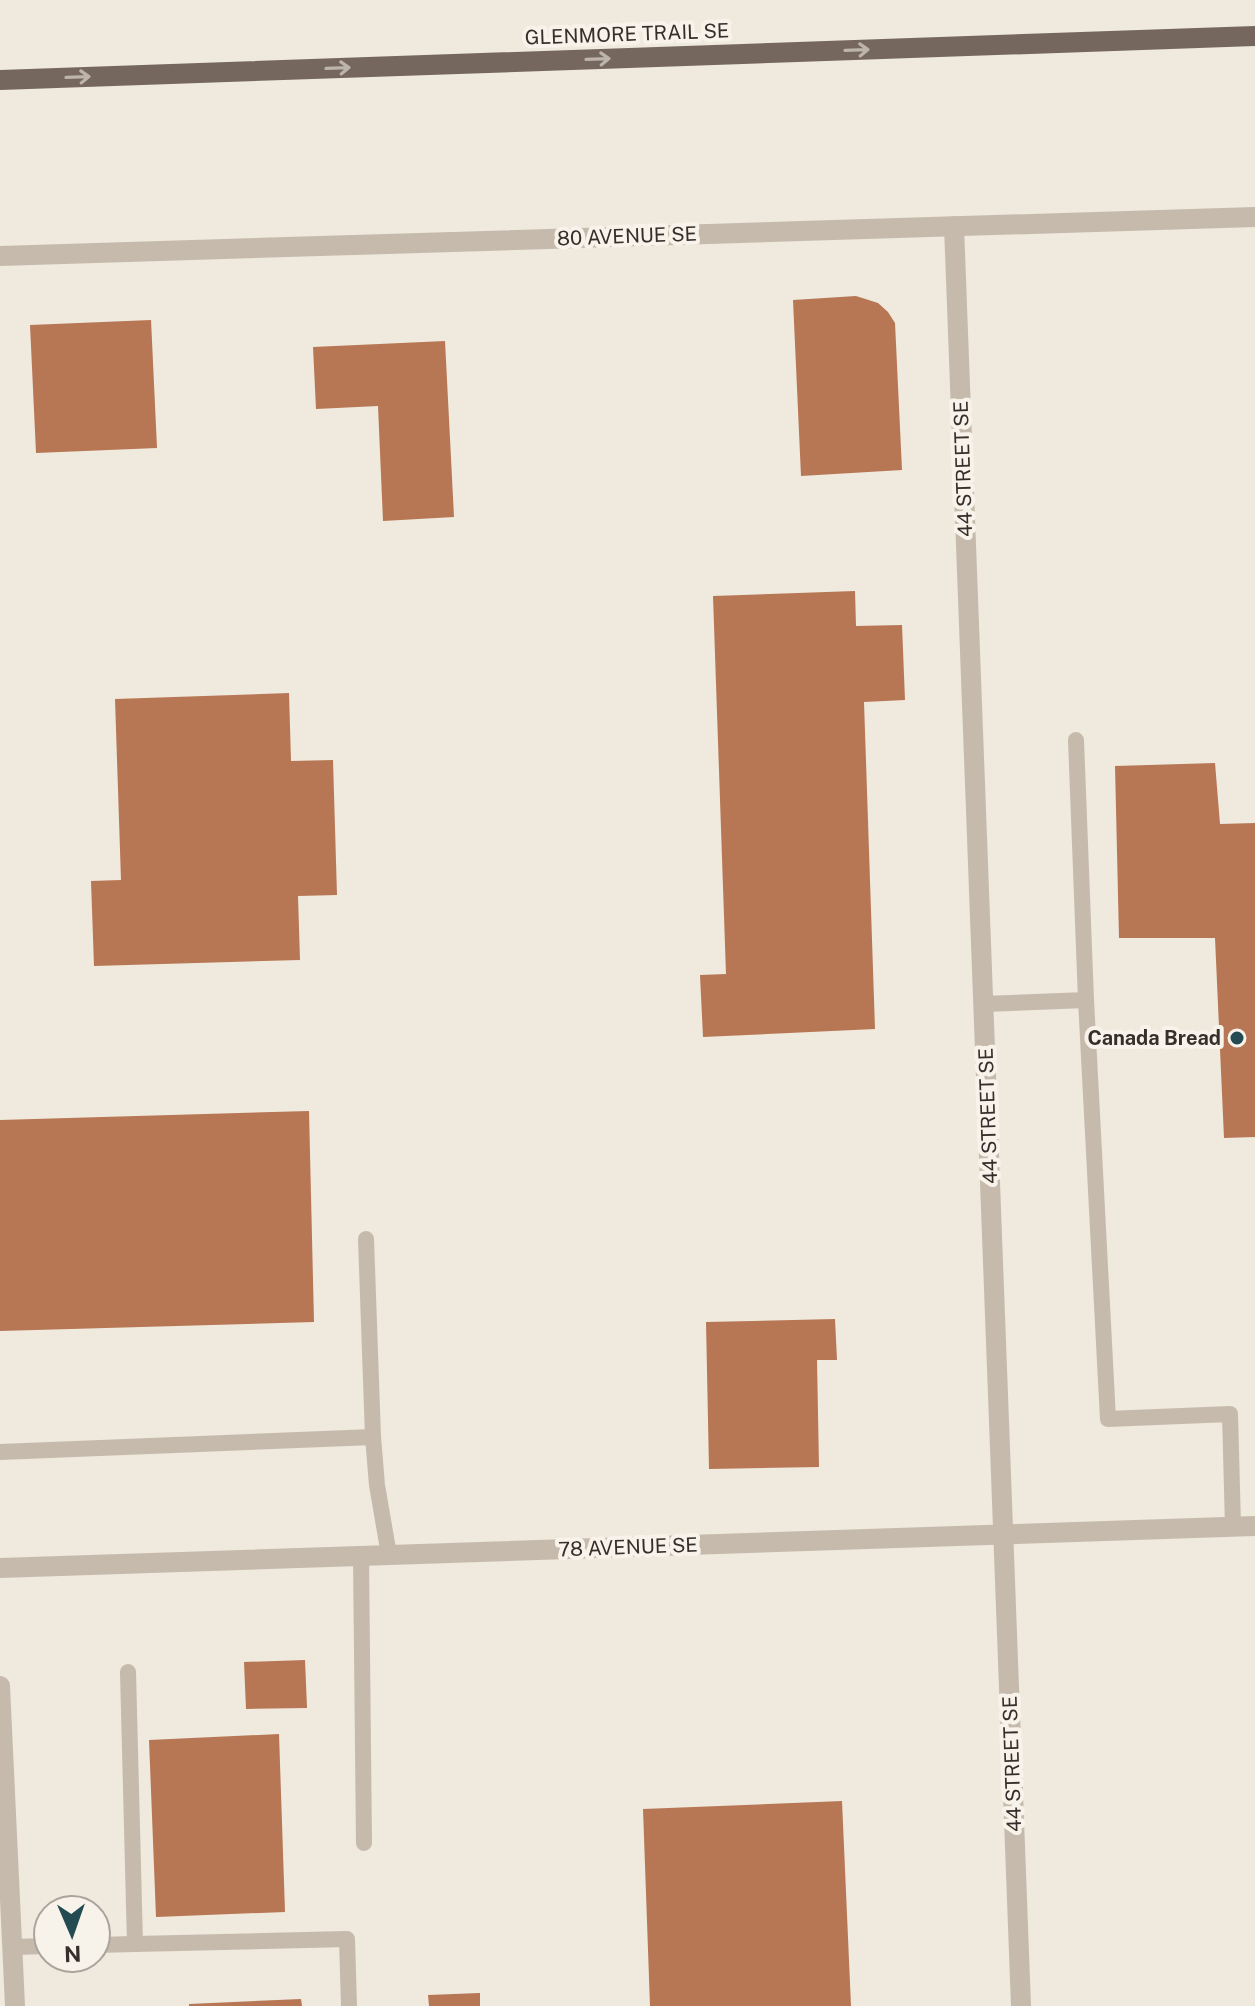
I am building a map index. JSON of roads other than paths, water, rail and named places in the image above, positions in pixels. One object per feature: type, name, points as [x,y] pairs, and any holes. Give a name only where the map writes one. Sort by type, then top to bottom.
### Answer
[{"type":"main road","name":"GLENMORE TRAIL SE","points":[[0,80],[1255,36]]},
{"type":"street","name":"80 AVENUE SE","points":[[0,256],[1255,217]]},
{"type":"street","name":"44 STREET SE","points":[[954,226],[1021,2006]]},
{"type":"street","name":"78 AVENUE SE","points":[[0,1568],[1255,1526]]},
{"type":"street","points":[[0,1686],[15,2006]]},
{"type":"lane","points":[[1076,740],[1108,1419],[1230,1414],[1233,1526]]},
{"type":"lane","points":[[983,1004],[1086,1000]]},
{"type":"lane","points":[[366,1239],[373,1437],[377,1485],[389,1555]]},
{"type":"lane","points":[[0,1452],[373,1437]]},
{"type":"lane","points":[[361,1556],[364,1843]]},
{"type":"lane","points":[[128,1672],[135,1944]]},
{"type":"lane","points":[[112,1945],[347,1939],[349,2006]]},
{"type":"lane","points":[[14,1947],[32,1946]]},
{"type":"place","name":"Canada Bread","points":[[1237,1038]]}]
